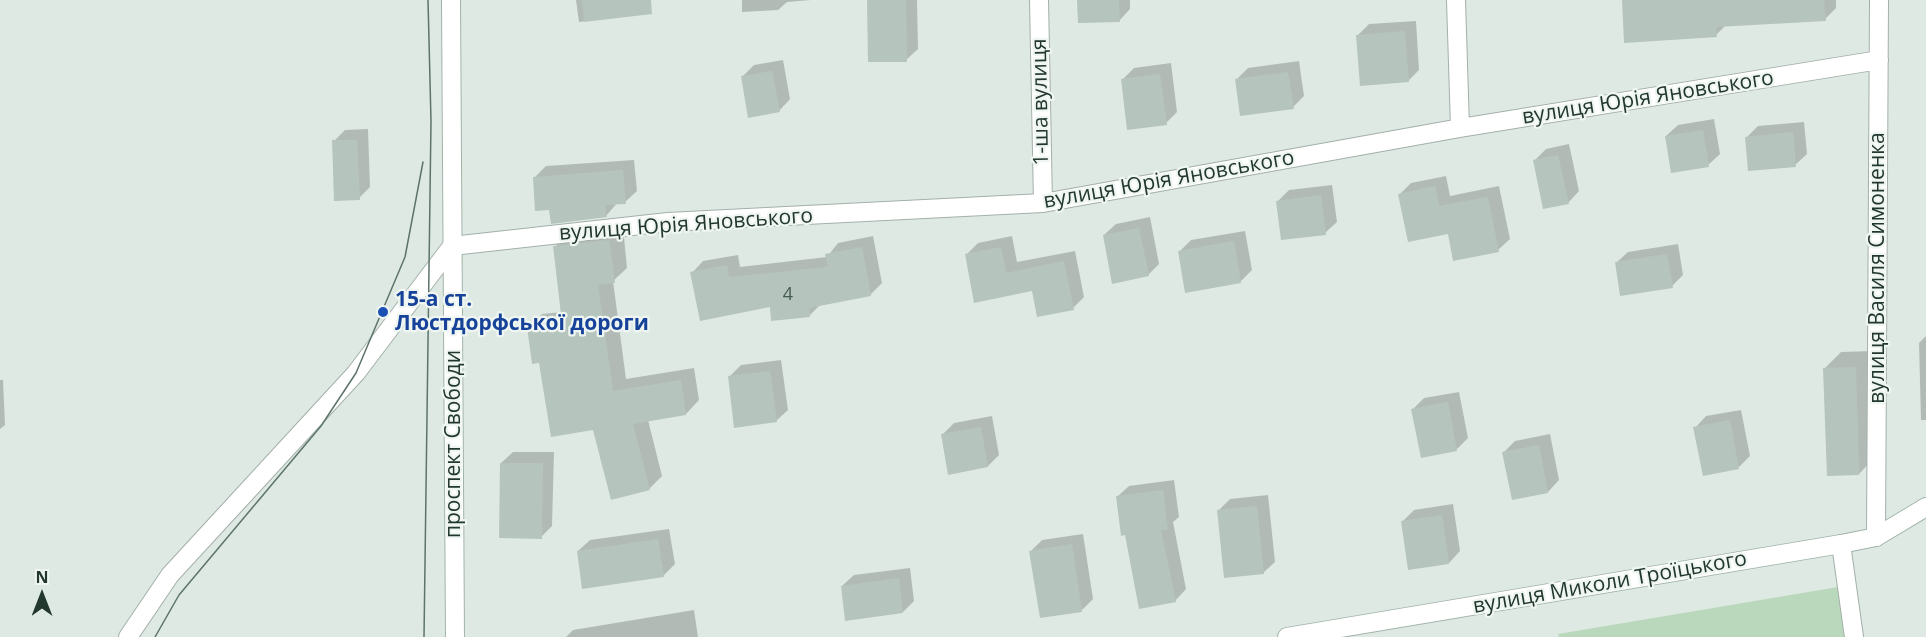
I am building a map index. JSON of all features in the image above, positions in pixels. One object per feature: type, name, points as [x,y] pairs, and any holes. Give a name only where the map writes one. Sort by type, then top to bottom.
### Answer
[{"type":"street","name":"проспект Свободи","points":[[452,0],[455,637]]},
{"type":"street","name":"1-ша вулиця","points":[[1039,0],[1043,203]]},
{"type":"street","points":[[1456,0],[1460,128]]},
{"type":"street","name":"вулиця Василя Симоненка","points":[[1876,537],[1879,0]]},
{"type":"street","name":"вулиця Юрія Яновського","points":[[452,246],[668,222],[1043,203],[1460,128],[1879,60]]},
{"type":"street","points":[[128,637],[170,575],[356,373],[452,246]]},
{"type":"street","name":"вулиця Миколи Троїцького","points":[[1287,637],[1876,537],[1926,507]]},
{"type":"street","points":[[1841,544],[1854,637]]},
{"type":"green space","points":[[1844,586],[1850,637],[1559,637],[1558,634]]},
{"type":"building","points":[[582,0],[651,0],[652,14],[584,22]]},
{"type":"building","points":[[867,0],[906,0],[907,62],[868,62]]},
{"type":"building","points":[[1077,0],[1119,0],[1120,22],[1078,23]]},
{"type":"building","points":[[1622,0],[1824,0],[1826,21],[1716,27],[1717,37],[1624,43]]},
{"type":"building","points":[[1405,31],[1409,82],[1360,86],[1356,35]]},
{"type":"building","points":[[772,71],[780,112],[748,118],[741,76]]},
{"type":"building","points":[[1288,72],[1294,109],[1240,116],[1235,79]]},
{"type":"building","points":[[1160,74],[1167,125],[1127,130],[1121,79]]},
{"type":"building","points":[[1703,130],[1709,167],[1671,173],[1665,136]]},
{"type":"building","points":[[1793,132],[1796,167],[1748,171],[1745,137]]},
{"type":"building","points":[[332,140],[357,140],[360,200],[334,201]]},
{"type":"building","points":[[1558,155],[1569,204],[1543,209],[1533,160]]},
{"type":"building","points":[[623,170],[626,204],[605,205],[607,217],[551,224],[549,210],[535,211],[533,177]]},
{"type":"building","points":[[1435,186],[1439,206],[1488,197],[1499,252],[1453,261],[1448,234],[1408,242],[1398,194]]},
{"type":"building","points":[[1321,195],[1326,235],[1281,240],[1276,201]]},
{"type":"building","points":[[1139,228],[1149,276],[1112,284],[1103,235]]},
{"type":"building","points":[[609,240],[615,283],[598,285],[613,391],[681,380],[686,415],[633,424],[650,490],[611,500],[593,430],[551,437],[539,363],[532,364],[527,327],[562,323],[553,246]]},
{"type":"building","points":[[1234,241],[1241,283],[1185,293],[1178,251]]},
{"type":"building","points":[[862,247],[871,296],[809,308],[810,317],[771,321],[770,307],[700,321],[690,272],[727,265],[729,277],[828,267],[825,254]]},
{"type":"building","points":[[1001,247],[1006,273],[1064,261],[1074,310],[1037,317],[1032,291],[974,303],[965,254]]},
{"type":"building","points":[[1667,254],[1673,288],[1620,296],[1615,262]]},
{"type":"building","points":[[1856,367],[1859,475],[1827,476],[1823,368]]},
{"type":"building","points":[[770,371],[777,422],[734,428],[728,376]]},
{"type":"building","points":[[1448,402],[1457,451],[1421,458],[1411,409]]},
{"type":"building","points":[[1730,420],[1739,469],[1703,476],[1693,427]]},
{"type":"building","points":[[981,427],[988,467],[948,475],[941,434]]},
{"type":"building","points":[[1539,445],[1548,493],[1512,500],[1502,452]]},
{"type":"building","points":[[500,463],[543,463],[542,539],[499,538]]},
{"type":"building","points":[[1163,490],[1168,530],[1161,530],[1176,602],[1139,609],[1125,535],[1121,536],[1116,496]]},
{"type":"building","points":[[1257,506],[1264,574],[1224,578],[1217,510]]},
{"type":"building","points":[[1442,515],[1449,564],[1408,570],[1401,521]]},
{"type":"building","points":[[658,539],[664,577],[582,589],[577,551]]},
{"type":"building","points":[[1072,544],[1082,612],[1040,618],[1029,551]]},
{"type":"building","points":[[899,578],[903,613],[845,621],[841,586]]},
{"type":"tram line","points":[[424,637],[431,121],[428,0]]},
{"type":"tram line","points":[[155,637],[179,595],[321,426],[356,373],[405,257],[423,162]]},
{"type":"place","name":"15-а ст. Люстдорфської дороги","points":[[383,312]]}]
